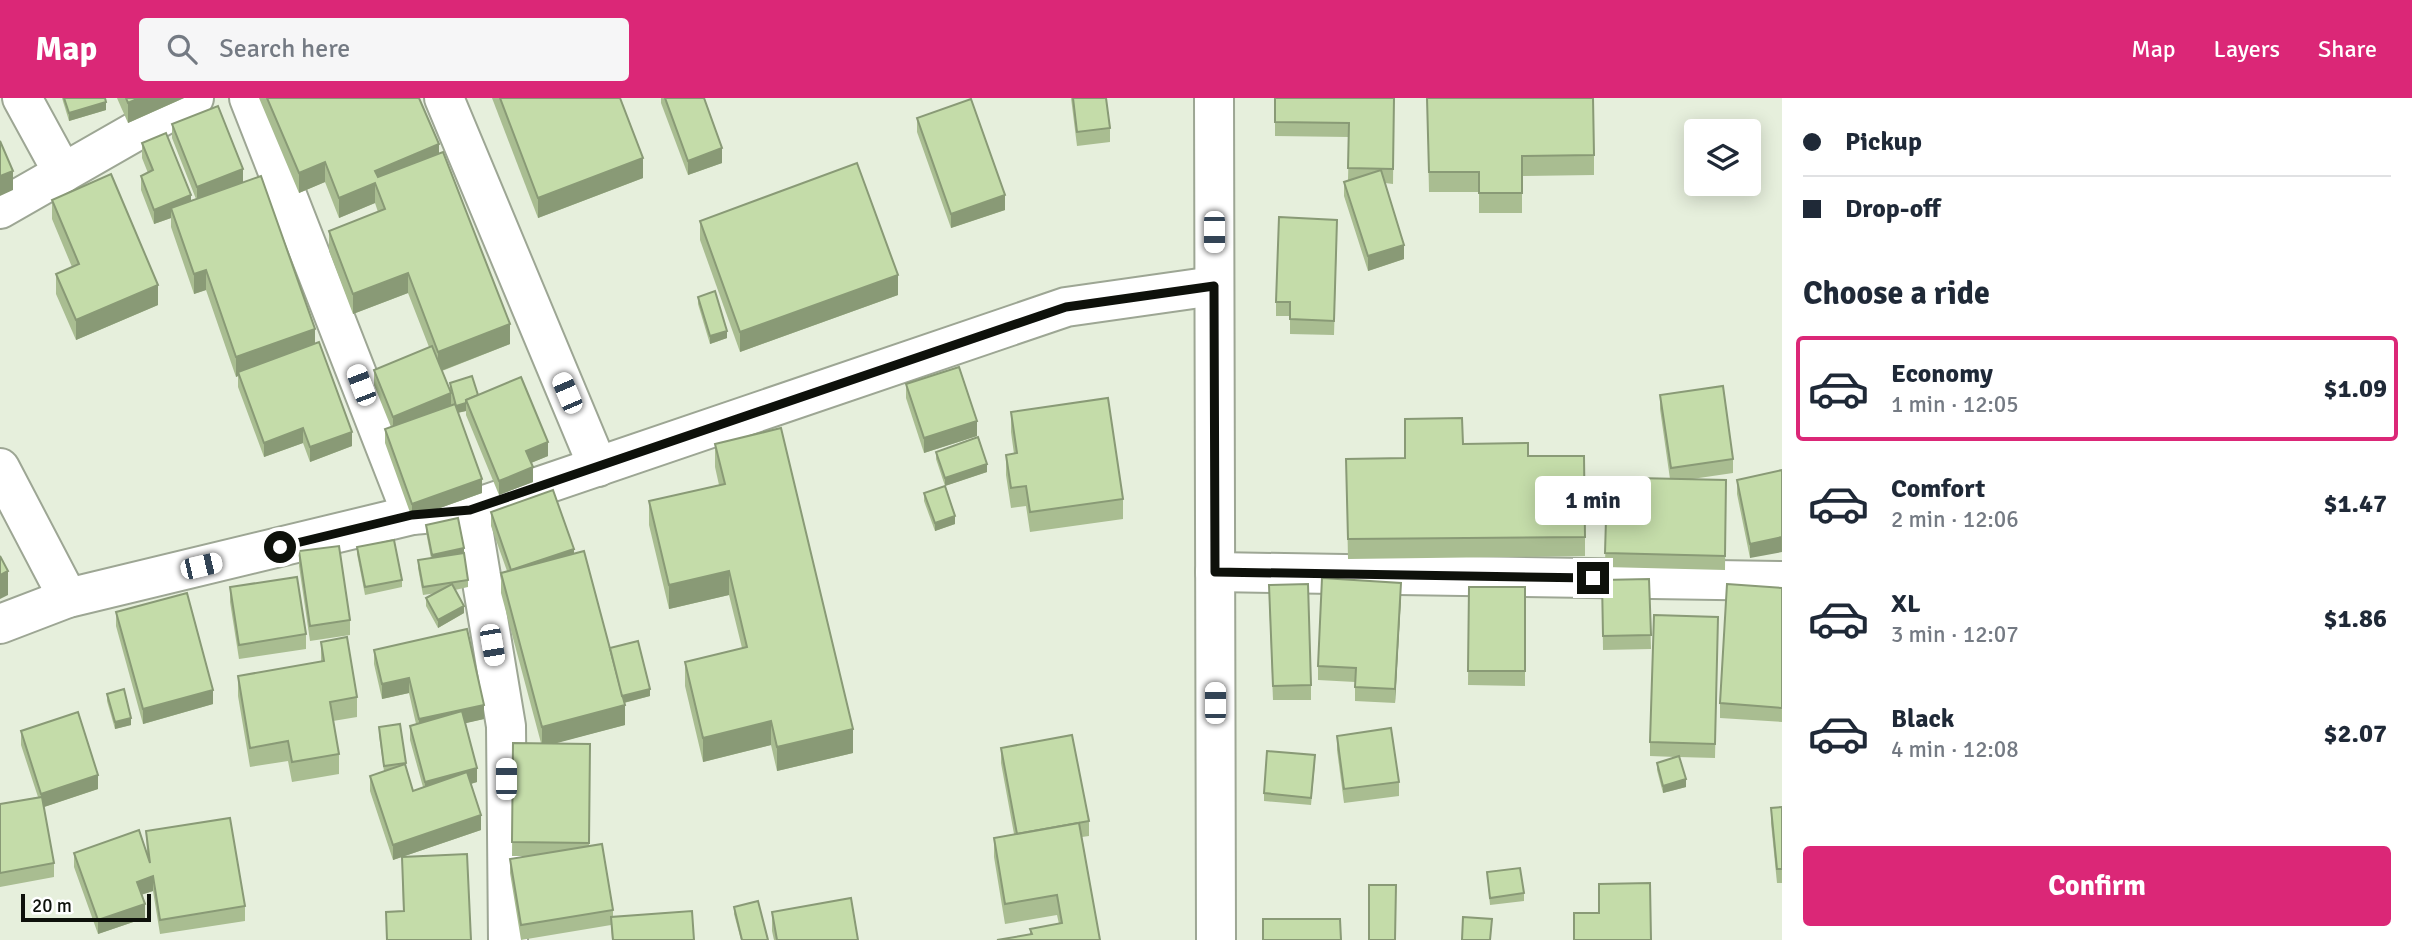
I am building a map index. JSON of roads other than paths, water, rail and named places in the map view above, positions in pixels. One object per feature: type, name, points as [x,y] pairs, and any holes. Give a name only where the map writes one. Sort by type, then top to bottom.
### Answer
[{"type":"street","points":[[22,98],[63,173]]},
{"type":"street","points":[[0,209],[194,98]]},
{"type":"street","points":[[249,98],[412,515]]},
{"type":"street","points":[[444,98],[598,467]]},
{"type":"street","points":[[1214,98],[1216,940]]},
{"type":"street","points":[[0,624],[68,598],[412,515],[470,510],[1066,307],[1214,286]]},
{"type":"street","points":[[0,468],[68,598]]},
{"type":"street","points":[[470,510],[506,726],[508,940]]},
{"type":"street","points":[[1215,572],[1782,581]]}]
